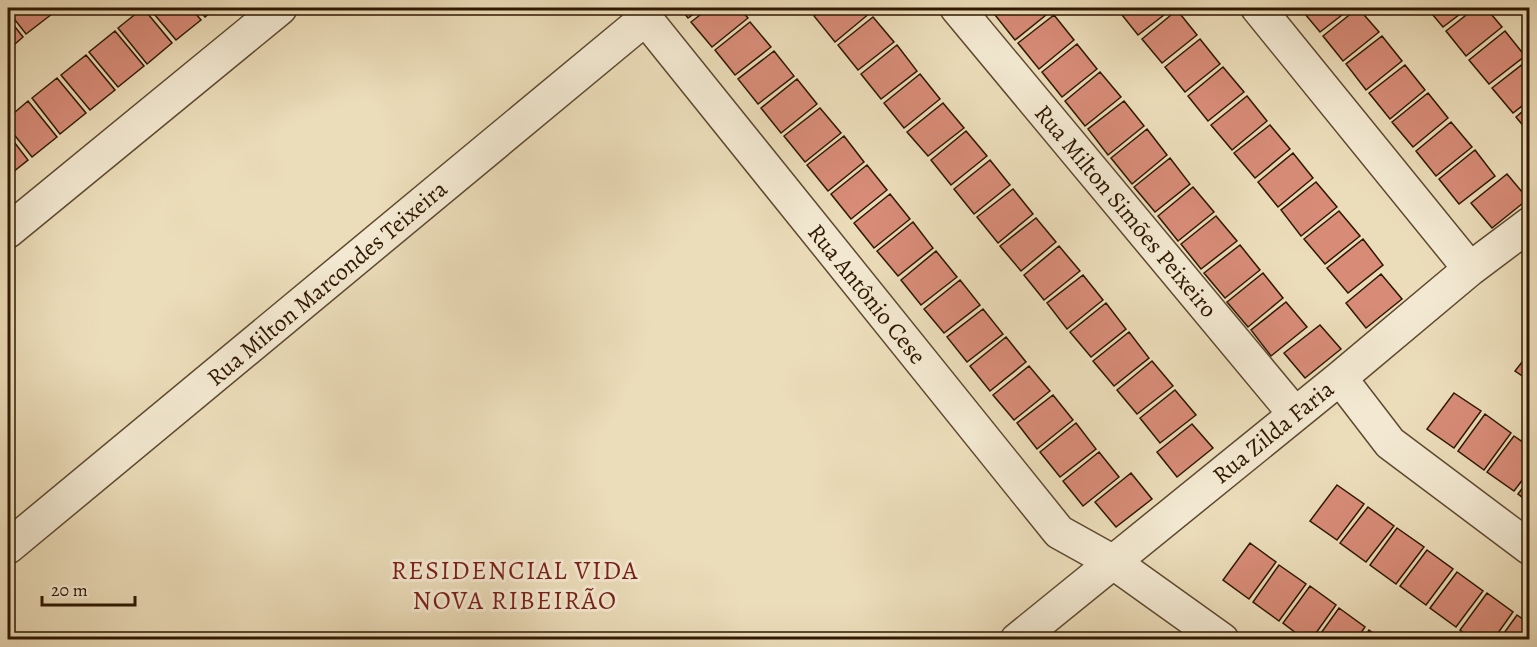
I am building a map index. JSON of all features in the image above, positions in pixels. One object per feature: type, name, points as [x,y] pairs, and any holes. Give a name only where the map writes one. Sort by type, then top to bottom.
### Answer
[{"type":"street","points":[[8,231],[280,8]]},
{"type":"street","name":"Rua Milton Simões Peixeiro","points":[[957,8],[1295,414]]},
{"type":"street","points":[[1257,8],[1470,269]]},
{"type":"street","name":"Rua Milton Marcondes Teixeira","points":[[8,548],[642,13]]},
{"type":"street","name":"Rua Antônio Cese","points":[[642,13],[1059,532],[1113,562],[1222,639]]},
{"type":"street","name":"Rua Zilda Faria","points":[[1017,639],[1340,378],[1470,269],[1526,234]]},
{"type":"street","points":[[1340,378],[1390,443],[1530,548]]},
{"type":"building","points":[[8,8],[47,8],[52,14],[26,34]]},
{"type":"building","points":[[143,8],[172,43],[147,64],[118,28]]},
{"type":"building","points":[[149,8],[191,8],[201,20],[176,40]]},
{"type":"building","points":[[197,8],[216,8],[205,17]]},
{"type":"building","points":[[680,8],[702,8],[688,18]]},
{"type":"building","points":[[709,8],[739,8],[748,18],[712,47],[691,22]]},
{"type":"building","points":[[826,8],[866,8],[870,13],[835,42],[814,16]]},
{"type":"building","points":[[1004,8],[1048,8],[1051,11],[1015,40],[995,15]]},
{"type":"building","points":[[1121,8],[1173,8],[1138,35],[1118,10]]},
{"type":"building","points":[[1300,8],[1351,8],[1320,32]]},
{"type":"building","points":[[1358,8],[1379,32],[1343,61],[1323,36]]},
{"type":"building","points":[[1427,8],[1468,8],[1443,27]]},
{"type":"building","points":[[1475,8],[1486,8],[1502,27],[1466,56],[1446,31]]},
{"type":"building","points":[[1177,10],[1197,35],[1162,63],[1142,39]]},
{"type":"building","points":[[1054,15],[1074,40],[1039,69],[1018,43]]},
{"type":"building","points":[[873,17],[894,42],[858,70],[838,45]]},
{"type":"building","points":[[8,18],[23,37],[8,50]]},
{"type":"building","points":[[750,22],[771,47],[735,75],[715,50]]},
{"type":"building","points":[[115,31],[144,66],[118,87],[89,52]]},
{"type":"building","points":[[1505,31],[1525,56],[1489,84],[1469,60]]},
{"type":"building","points":[[1382,36],[1402,61],[1366,90],[1346,64]]},
{"type":"building","points":[[1200,39],[1220,64],[1185,92],[1165,67]]},
{"type":"building","points":[[1077,44],[1097,69],[1062,97],[1042,72]]},
{"type":"building","points":[[897,45],[917,71],[881,99],[861,74]]},
{"type":"building","points":[[774,51],[794,76],[758,104],[738,79]]},
{"type":"building","points":[[86,55],[115,90],[90,110],[61,75]]},
{"type":"building","points":[[1528,60],[1530,100],[1513,113],[1492,88]]},
{"type":"building","points":[[1405,65],[1425,90],[1390,119],[1369,93]]},
{"type":"building","points":[[1223,67],[1244,92],[1208,121],[1188,96]]},
{"type":"building","points":[[1100,72],[1121,97],[1085,126],[1065,101]]},
{"type":"building","points":[[920,74],[940,99],[904,128],[884,103]]},
{"type":"building","points":[[57,78],[86,113],[60,134],[32,98]]},
{"type":"building","points":[[797,79],[817,104],[781,133],[761,108]]},
{"type":"building","points":[[1428,93],[1448,118],[1413,147],[1392,122]]},
{"type":"building","points":[[1247,96],[1267,121],[1232,150],[1211,125]]},
{"type":"building","points":[[28,101],[57,137],[32,157],[8,127],[8,118]]},
{"type":"building","points":[[1124,101],[1144,126],[1108,155],[1088,129]]},
{"type":"building","points":[[943,103],[964,128],[928,156],[907,132]]},
{"type":"building","points":[[1530,105],[1530,134],[1516,117]]},
{"type":"building","points":[[820,108],[841,133],[805,162],[784,136]]},
{"type":"building","points":[[1451,122],[1472,147],[1436,176],[1416,151]]},
{"type":"building","points":[[1270,125],[1290,149],[1255,178],[1234,153]]},
{"type":"building","points":[[1147,129],[1167,155],[1132,184],[1111,158]]},
{"type":"building","points":[[966,131],[987,156],[951,185],[931,160]]},
{"type":"building","points":[[8,134],[28,160],[8,176]]},
{"type":"building","points":[[844,136],[864,162],[828,191],[807,165]]},
{"type":"building","points":[[1475,150],[1495,176],[1459,204],[1439,179]]},
{"type":"building","points":[[1293,153],[1313,178],[1278,207],[1258,182]]},
{"type":"building","points":[[1170,158],[1190,184],[1155,212],[1134,187]]},
{"type":"building","points":[[990,160],[1010,185],[974,214],[954,189]]},
{"type":"building","points":[[867,165],[887,190],[851,219],[831,194]]},
{"type":"building","points":[[1507,174],[1528,199],[1492,228],[1471,203]]},
{"type":"building","points":[[1316,182],[1337,207],[1301,236],[1281,210]]},
{"type":"building","points":[[1193,187],[1214,212],[1178,241],[1158,216]]},
{"type":"building","points":[[1013,189],[1033,214],[998,243],[977,217]]},
{"type":"building","points":[[890,194],[910,219],[874,248],[854,223]]},
{"type":"building","points":[[1339,211],[1360,236],[1325,264],[1304,239]]},
{"type":"building","points":[[1216,216],[1237,241],[1201,269],[1181,244]]},
{"type":"building","points":[[1036,218],[1056,242],[1021,271],[1000,246]]},
{"type":"building","points":[[913,222],[933,248],[898,276],[877,251]]},
{"type":"building","points":[[1363,239],[1383,265],[1348,293],[1327,268]]},
{"type":"building","points":[[1240,245],[1260,270],[1225,298],[1204,273]]},
{"type":"building","points":[[1059,246],[1080,271],[1044,300],[1024,275]]},
{"type":"building","points":[[936,251],[957,277],[921,305],[901,280]]},
{"type":"building","points":[[1263,273],[1283,298],[1248,327],[1227,302]]},
{"type":"building","points":[[1381,274],[1402,299],[1366,328],[1346,303]]},
{"type":"building","points":[[1083,275],[1103,300],[1067,329],[1047,303]]},
{"type":"building","points":[[960,280],[980,305],[944,333],[924,309]]},
{"type":"building","points":[[1286,302],[1307,327],[1271,356],[1251,330]]},
{"type":"building","points":[[1106,303],[1126,329],[1091,357],[1070,332]]},
{"type":"building","points":[[983,309],[1003,334],[967,362],[947,337]]},
{"type":"building","points":[[1320,325],[1341,349],[1305,378],[1284,353]]},
{"type":"building","points":[[1129,332],[1149,358],[1114,386],[1093,361]]},
{"type":"building","points":[[1006,337],[1026,362],[990,391],[970,366]]},
{"type":"building","points":[[1530,352],[1530,381],[1515,371]]},
{"type":"building","points":[[1152,361],[1173,386],[1137,414],[1117,390]]},
{"type":"building","points":[[1029,366],[1050,391],[1014,420],[993,395]]},
{"type":"building","points":[[1175,390],[1196,415],[1160,443],[1140,418]]},
{"type":"building","points":[[1454,393],[1481,411],[1454,448],[1427,429]]},
{"type":"building","points":[[1053,395],[1073,420],[1037,449],[1017,423]]},
{"type":"building","points":[[1485,414],[1511,433],[1484,470],[1458,451]]},
{"type":"building","points":[[1076,423],[1096,449],[1060,477],[1040,452]]},
{"type":"building","points":[[1192,424],[1213,448],[1177,477],[1157,452]]},
{"type":"building","points":[[1514,436],[1530,447],[1530,470],[1514,491],[1487,472]]},
{"type":"building","points":[[1099,452],[1119,477],[1083,506],[1063,481]]},
{"type":"building","points":[[1131,473],[1152,499],[1116,527],[1095,502]]},
{"type":"building","points":[[1530,478],[1530,503],[1518,494]]},
{"type":"building","points":[[1337,485],[1364,504],[1337,540],[1310,521]]},
{"type":"building","points":[[1368,507],[1394,526],[1366,562],[1340,543]]},
{"type":"building","points":[[1397,528],[1424,547],[1396,584],[1370,565]]},
{"type":"building","points":[[1250,543],[1276,562],[1249,599],[1223,580]]},
{"type":"building","points":[[1427,550],[1453,569],[1426,605],[1400,586]]},
{"type":"building","points":[[1279,565],[1306,584],[1279,621],[1253,602]]},
{"type":"building","points":[[1457,572],[1483,591],[1456,627],[1430,608]]},
{"type":"building","points":[[1310,586],[1336,605],[1311,640],[1305,640],[1283,623]]},
{"type":"building","points":[[1487,593],[1513,612],[1493,640],[1473,640],[1460,630]]},
{"type":"building","points":[[1339,608],[1365,627],[1356,640],[1316,640]]},
{"type":"building","points":[[1517,615],[1530,624],[1530,640],[1499,640]]},
{"type":"building","points":[[1369,630],[1383,640],[1362,640]]},
{"type":"district","name":"RESIDENCIAL VIDA NOVA RIBEIRÃO","points":[[515,585]]}]
